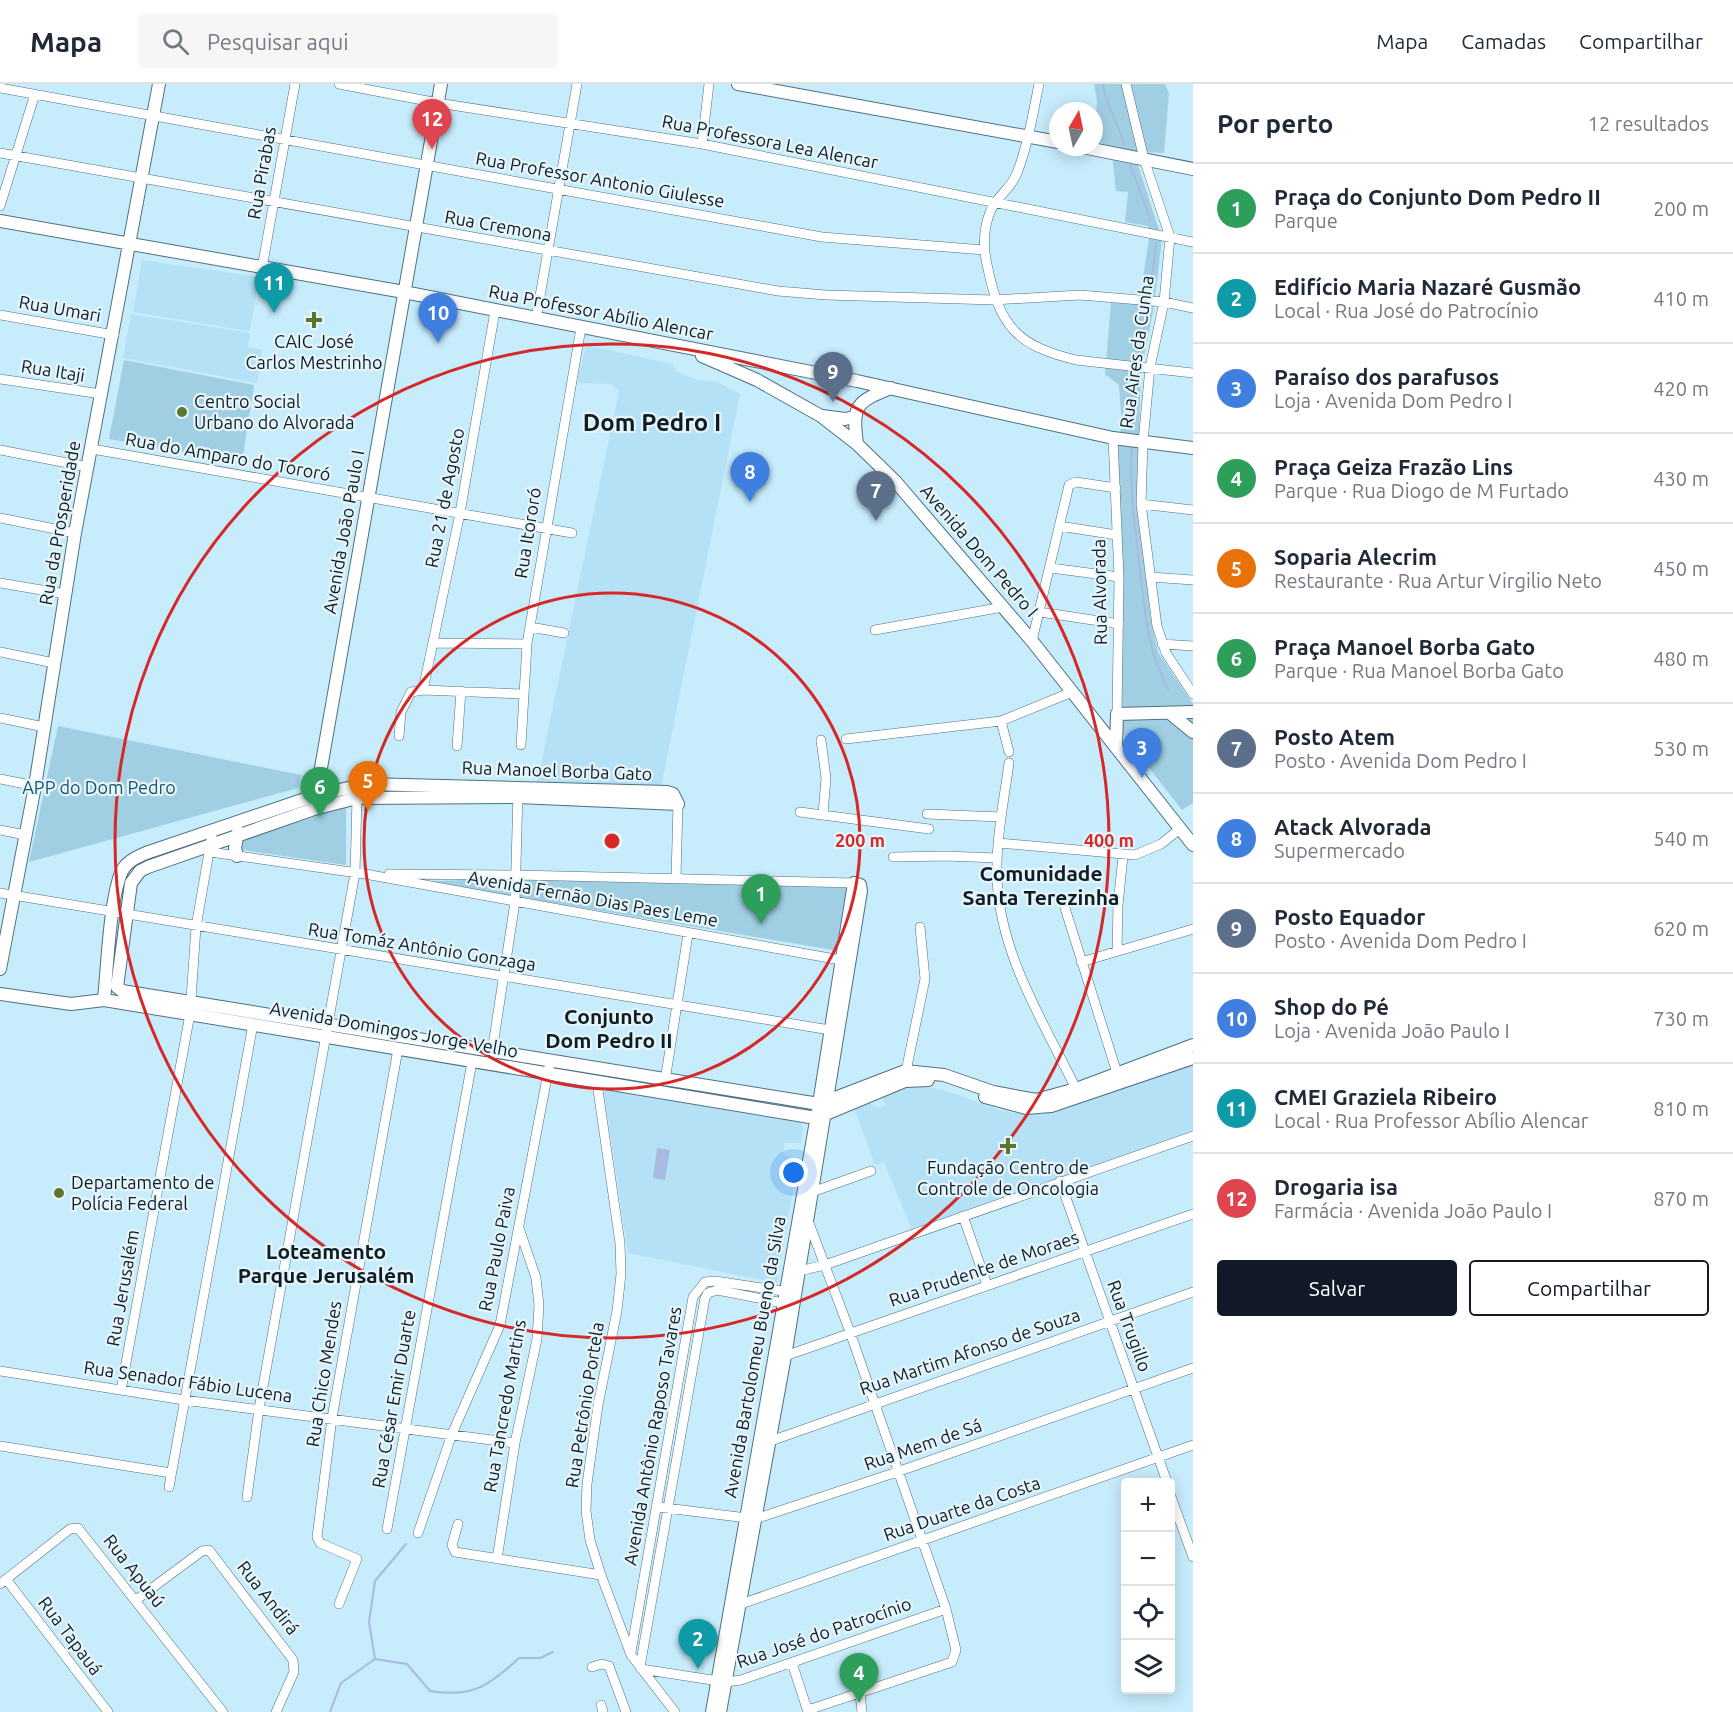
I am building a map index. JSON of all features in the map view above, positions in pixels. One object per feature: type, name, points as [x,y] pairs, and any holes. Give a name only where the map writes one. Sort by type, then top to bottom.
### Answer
[{"type":"street","name":"Rua da Prosperidade","points":[[0,969],[6,894],[25,835],[35,786],[75,533],[114,335],[159,84]]},
{"type":"street","name":"Rua Pirabas","points":[[262,268],[295,84]]},
{"type":"street","name":"Rua Professora Lea Alencar","points":[[339,84],[438,103],[702,144],[1193,242]]},
{"type":"street","name":"Avenida João Paulo I","points":[[314,809],[441,84]]},
{"type":"street","points":[[536,319],[561,189],[577,84]]},
{"type":"street","points":[[702,144],[709,84]]},
{"type":"street","points":[[738,84],[1049,140]]},
{"type":"street","points":[[1039,84],[1027,136],[1013,181],[1006,193],[996,201],[985,229],[984,250],[994,300],[1002,316],[1018,335],[1043,350],[1076,360],[1193,373]]},
{"type":"street","name":"Rua Aires da Cunha","points":[[1126,84],[1143,159],[1170,237],[1164,302],[1150,367],[1143,442],[1141,504],[1150,577],[1162,644],[1193,694]]},
{"type":"street","name":"Rua Professor Antonio Giulesse","points":[[0,88],[822,237],[984,250]]},
{"type":"street","points":[[0,206],[35,94]]},
{"type":"street","points":[[1103,151],[1193,169]]},
{"type":"street","name":"Rua Cremona","points":[[0,153],[778,291],[994,300],[1080,295],[1164,302],[1193,308]]},
{"type":"street","name":"Rua Professor Abílio Alencar","points":[[0,221],[404,292],[891,388],[1113,438],[1193,448]]},
{"type":"street","name":"Rua 21 de Agosto","points":[[423,690],[460,513],[495,311]]},
{"type":"street","name":"Rua Umari","points":[[0,315],[114,335]]},
{"type":"street","name":"Rua Itororó","points":[[521,745],[522,694],[527,644],[581,328]]},
{"type":"street","name":"Avenida Dom Pedro I","points":[[681,347],[757,380],[821,416],[857,444],[895,481],[1004,607],[1193,845]]},
{"type":"street","points":[[757,380],[758,371],[765,363]]},
{"type":"street","name":"Rua Itaji","points":[[0,379],[101,394]]},
{"type":"street","points":[[857,381],[865,399]]},
{"type":"street","points":[[857,444],[854,417],[865,399],[891,388]]},
{"type":"street","points":[[821,416],[845,420],[854,417]]},
{"type":"street","name":"Rua Alvorada","points":[[1113,438],[1119,577],[1116,747]]},
{"type":"street","name":"Rua do Amparo do Tororó","points":[[92,449],[572,533]]},
{"type":"street","points":[[0,450],[88,467]]},
{"type":"street","points":[[1032,641],[1069,485],[1076,482],[1116,488]]},
{"type":"street","points":[[1141,504],[1193,510]]},
{"type":"street","points":[[0,518],[75,533]]},
{"type":"street","points":[[1059,526],[1117,535]]},
{"type":"street","points":[[1050,568],[1119,577]]},
{"type":"street","points":[[1150,577],[1193,580]]},
{"type":"street","points":[[0,583],[65,594]]},
{"type":"street","points":[[875,630],[1004,607]]},
{"type":"street","points":[[1040,612],[1119,624]]},
{"type":"street","points":[[530,627],[564,633]]},
{"type":"street","points":[[433,643],[527,644]]},
{"type":"street","points":[[1162,644],[1193,646]]},
{"type":"street","points":[[0,652],[54,663]]},
{"type":"street","points":[[399,736],[406,698],[411,692],[423,690],[522,694]]},
{"type":"street","points":[[458,747],[461,691]]},
{"type":"street","points":[[846,739],[1001,721],[1072,693]]},
{"type":"street","points":[[1170,712],[1193,732]]},
{"type":"street","points":[[1117,714],[1193,712]]},
{"type":"street","points":[[0,718],[44,727]]},
{"type":"street","points":[[1001,721],[1009,752]]},
{"type":"street","points":[[821,740],[826,778],[823,814]]},
{"type":"street","points":[[1009,763],[997,858],[1002,918],[1027,995],[1078,1094]]},
{"type":"street","points":[[0,779],[35,786]]},
{"type":"street","name":"Rua Manoel Borba Gato","points":[[117,987],[120,876],[128,863],[135,857],[242,819],[317,795],[366,784],[678,804]]},
{"type":"street","points":[[248,1497],[259,1409],[343,950],[360,874],[357,798],[349,786]]},
{"type":"street","points":[[490,1065],[515,903],[518,792]]},
{"type":"street","name":"Rua Manoel Borba Gato","points":[[104,1000],[119,914],[131,883],[140,871],[210,849],[236,836],[314,809],[357,798],[518,792]]},
{"type":"street","points":[[676,878],[678,804]]},
{"type":"street","points":[[800,812],[929,830]]},
{"type":"street","points":[[927,814],[1001,817]]},
{"type":"street","points":[[237,856],[236,836],[242,819]]},
{"type":"street","points":[[999,843],[1123,856],[1135,855],[1154,847],[1181,828]]},
{"type":"street","name":"Rua Jerusalém","points":[[121,1390],[189,1008],[196,927],[213,829]]},
{"type":"street","points":[[0,830],[25,835]]},
{"type":"street","name":"Avenida Fernão Dias Paes Leme","points":[[210,849],[237,856],[360,874],[688,934],[845,960]]},
{"type":"street","points":[[893,857],[936,855],[997,858]]},
{"type":"street","points":[[1117,951],[1118,905],[1123,856]]},
{"type":"street","name":"Avenida Fernão Dias Paes Leme","points":[[360,874],[517,874],[854,883]]},
{"type":"street","name":"Avenida Bartolomeu Bueno da Silva","points":[[720,1712],[721,1681],[804,1217],[845,960],[861,891],[860,885],[854,883]]},
{"type":"street","name":"Rua Tomáz Antônio Gonzaga","points":[[6,894],[834,1031]]},
{"type":"street","points":[[1065,908],[1117,1072]]},
{"type":"street","points":[[905,1076],[925,979],[925,957],[920,927]]},
{"type":"street","points":[[1081,962],[1193,929]]},
{"type":"street","points":[[665,1081],[688,934]]},
{"type":"street","name":"Avenida Domingos Jorge Velho","points":[[117,987],[122,991],[253,1024],[327,1037],[597,1083],[822,1109]]},
{"type":"street","name":"Avenida Domingos Jorge Velho","points":[[0,994],[71,1004],[104,1000],[330,1024],[822,1109]]},
{"type":"street","points":[[169,1488],[253,1024]]},
{"type":"street","points":[[1078,1094],[1117,1072],[1193,1045]]},
{"type":"street","name":"Rua Chico Mendes","points":[[339,1604],[358,1562],[354,1556],[318,1540],[332,1418],[398,1049]]},
{"type":"street","points":[[822,1109],[905,1076],[934,1080],[1010,1105],[1037,1104],[1078,1094],[1193,1058]]},
{"type":"street","name":"Rua César Emir Duarte","points":[[387,1529],[472,1062]]},
{"type":"street","name":"Rua Paulo Paiva","points":[[418,1533],[452,1434],[500,1325],[550,1062]]},
{"type":"street","name":"Rua Petrônio Portela","points":[[597,1083],[618,1222],[621,1274],[617,1311],[598,1405],[587,1484],[590,1540],[631,1655],[675,1712]]},
{"type":"street","name":"Avenida Bartolomeu Bueno da Silva","points":[[764,1443],[785,1356],[789,1298],[799,1271],[804,1217],[813,1191],[822,1109]]},
{"type":"street","points":[[799,1271],[825,1265],[1193,1136]]},
{"type":"street","points":[[813,1191],[870,1171]]},
{"type":"street","name":"Rua Trugillo","points":[[1060,1181],[1166,1478]]},
{"type":"street","name":"Rua Prudente de Moraes","points":[[785,1356],[1193,1214]]},
{"type":"street","points":[[963,1216],[987,1285]]},
{"type":"street","points":[[792,1663],[808,1711],[952,1662],[956,1650],[946,1609],[850,1332],[804,1217]]},
{"type":"street","name":"Rua Tancredo Martins","points":[[497,1559],[515,1443],[537,1339],[539,1305],[536,1278],[518,1225]]},
{"type":"street","name":"Avenida Antônio Raposo Tavares","points":[[631,1655],[693,1297],[705,1282],[715,1281],[789,1298]]},
{"type":"street","name":"Avenida Antônio Raposo Tavares","points":[[640,1668],[705,1298],[708,1293],[717,1290],[789,1298]]},
{"type":"street","name":"Rua Martim Afonso de Souza","points":[[764,1443],[1193,1292]]},
{"type":"street","points":[[693,1297],[705,1298]]},
{"type":"street","points":[[682,1366],[693,1368]]},
{"type":"street","name":"Rua Mem de Sá","points":[[658,1507],[750,1519],[897,1472],[1193,1368]]},
{"type":"street","name":"Rua Senador Fábio Lucena","points":[[0,1371],[184,1400],[406,1427],[515,1443]]},
{"type":"street","name":"Rua Duarte da Costa","points":[[741,1604],[1193,1445]]},
{"type":"street","points":[[0,1446],[171,1473]]},
{"type":"street","points":[[1175,1507],[1193,1557]]},
{"type":"street","name":"Avenida Bartolomeu Bueno da Silva","points":[[712,1712],[741,1604],[750,1519]]},
{"type":"street","points":[[1182,1526],[1193,1522]]},
{"type":"street","points":[[458,1524],[452,1545],[455,1552],[601,1575]]},
{"type":"street","name":"Rua Apuaú","points":[[3,1582],[70,1528],[78,1528],[223,1712]]},
{"type":"street","name":"Rua Andirá","points":[[136,1600],[202,1551],[209,1550],[291,1656],[294,1665],[291,1681],[276,1712]]},
{"type":"street","name":"Rua Tapauá","points":[[3,1582],[108,1712]]},
{"type":"street","name":"Rua José do Patrocínio","points":[[640,1668],[721,1681],[750,1678],[946,1609]]},
{"type":"street","points":[[592,1667],[604,1664],[609,1666],[626,1712]]},
{"type":"street","points":[[860,1693],[862,1712]]},
{"type":"shaded area","points":[[142,260],[259,277],[250,331],[133,312]]},
{"type":"shaded area","points":[[131,314],[250,333],[248,347],[262,350],[257,383],[123,358]]},
{"type":"shaded area","points":[[586,345],[673,364],[675,371],[697,380],[718,382],[740,394],[661,787],[537,783],[619,391],[611,384],[577,383]]},
{"type":"shaded area","name":"Fundação Centro de Controle de Oncologia","points":[[1193,1063],[1193,1130],[912,1230],[884,1162],[875,1165],[853,1105],[866,1101],[878,1108],[886,1105],[882,1097],[906,1087],[919,1085],[947,1091],[999,1110],[1023,1114],[1052,1112]]},
{"type":"shaded area","points":[[607,1090],[801,1123],[803,1126],[801,1143],[785,1143],[783,1154],[798,1160],[777,1283],[628,1253],[604,1092]]},
{"type":"shaded area","points":[[657,1148],[670,1150],[665,1180],[653,1178]]},
{"type":"green space","points":[[1094,84],[1165,84],[1169,93],[1164,153],[1147,152],[1137,162],[1162,239],[1154,306],[1141,372],[1137,499],[1151,621],[1158,652],[1193,704],[1193,803],[1182,810],[1120,731],[1115,442],[1122,427],[1119,385],[1105,374],[1111,303],[1139,304],[1149,239],[1148,226],[1125,222],[1128,192],[1116,191],[1111,146],[1103,144],[1103,102],[1097,102]]},
{"type":"green space","name":"Centro Social Urbano do Alvorada","points":[[124,360],[254,385],[242,462],[109,439]]},
{"type":"green space","name":"APP do Dom Pedro","points":[[58,726],[301,775],[298,788],[29,862]]},
{"type":"green space","points":[[346,800],[346,865],[242,850],[243,834]]},
{"type":"green space","points":[[516,878],[850,888],[839,951],[518,897],[410,882]]},
{"type":"waterway","points":[[1103,84],[1124,144]]},
{"type":"waterway","points":[[1130,164],[1151,221]]},
{"type":"waterway","points":[[1151,287],[1156,244]]},
{"type":"waterway","points":[[1138,354],[1147,314]]},
{"type":"waterway","points":[[1133,426],[1136,372]]},
{"type":"waterway","points":[[1132,445],[1132,502],[1145,610],[1150,642],[1168,689]]},
{"type":"waterway","points":[[330,1712],[341,1683],[375,1659],[369,1622],[375,1581],[406,1544]]},
{"type":"waterway","points":[[375,1659],[407,1664],[430,1691],[457,1693],[489,1683],[519,1658],[540,1658],[553,1652]]},
{"type":"place","name":"Drogaria isa","points":[[432,149]]},
{"type":"place","name":"CMEI Graziela Ribeiro","points":[[274,313]]},
{"type":"place","name":"CAIC José Carlos Mestrinho","points":[[314,320]]},
{"type":"place","name":"Shop do Pé","points":[[438,343]]},
{"type":"place","name":"Posto Equador","points":[[833,402]]},
{"type":"place","name":"Centro Social Urbano do Alvorada","points":[[182,412]]},
{"type":"place","name":"Atack Alvorada","points":[[750,502]]},
{"type":"place","name":"Posto Atem","points":[[876,521]]},
{"type":"place","name":"Paraíso dos parafusos","points":[[1142,778]]},
{"type":"place","name":"Soparia Alecrim","points":[[368,811]]},
{"type":"place","name":"Praça Manoel Borba Gato","points":[[320,817]]},
{"type":"place","name":"Praça do Conjunto Dom Pedro II","points":[[761,924]]},
{"type":"place","name":"Fundação Centro de Controle de Oncologia","points":[[1008,1146]]},
{"type":"place","name":"Departamento de Polícia Federal","points":[[59,1193]]},
{"type":"place","name":"Edifício Maria Nazaré Gusmão","points":[[698,1669]]},
{"type":"place","name":"Praça Geiza Frazão Lins","points":[[859,1703]]},
{"type":"district","name":"Dom Pedro I","points":[[652,423]]},
{"type":"district","name":"Comunidade Santa Terezinha","points":[[1041,886]]},
{"type":"district","name":"Conjunto Dom Pedro II","points":[[609,1029]]},
{"type":"district","name":"Loteamento Parque Jerusalém","points":[[326,1264]]}]
